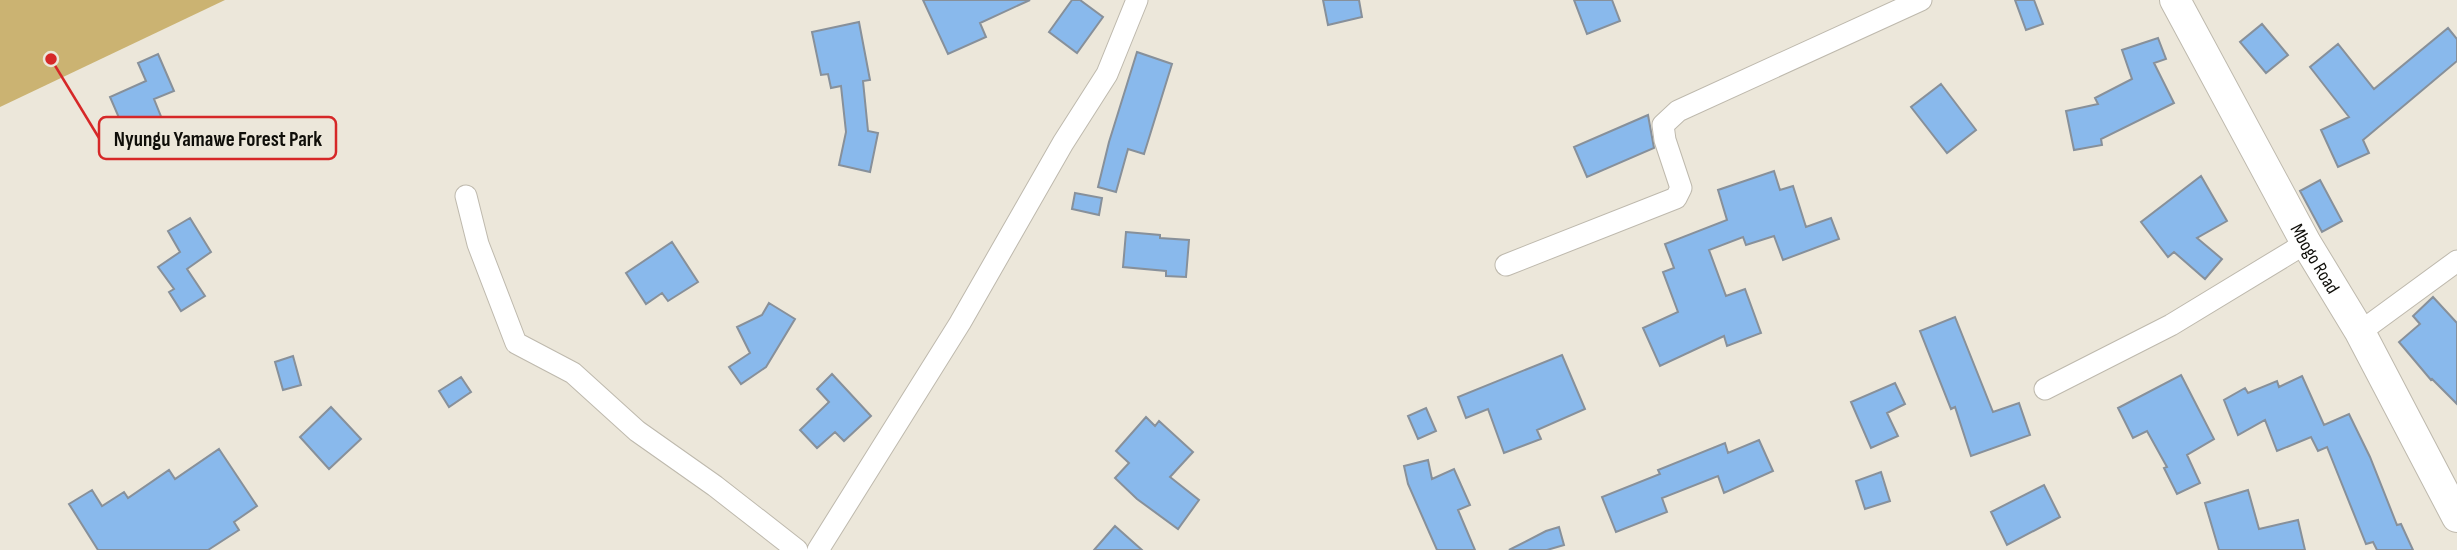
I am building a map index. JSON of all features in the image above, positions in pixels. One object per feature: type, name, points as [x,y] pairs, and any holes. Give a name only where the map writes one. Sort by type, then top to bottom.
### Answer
[{"type":"main road","name":"Mbogo Road","points":[[2175,0],[2306,243],[2360,332],[2457,517]]},
{"type":"street","points":[[818,550],[960,323],[1063,143],[1107,74],[1137,0]]},
{"type":"street","points":[[1506,265],[1676,198],[1681,188],[1665,140],[1663,125],[1678,111],[1921,0]]},
{"type":"street","points":[[466,196],[478,244],[516,344],[573,373],[637,431],[715,485],[797,550]]},
{"type":"street","points":[[2045,389],[2171,325],[2306,243]]},
{"type":"street","points":[[2360,332],[2457,261]]},
{"type":"shaded area","points":[[0,0],[225,0],[0,107]]},
{"type":"building","points":[[923,0],[1030,0],[980,23],[986,37],[948,54]]},
{"type":"building","points":[[1072,0],[1080,0],[1103,17],[1077,53],[1049,32]]},
{"type":"building","points":[[1323,0],[1359,0],[1362,17],[1328,25]]},
{"type":"building","points":[[1574,0],[1612,0],[1620,21],[1587,34]]},
{"type":"building","points":[[2015,0],[2034,0],[2043,24],[2026,30]]},
{"type":"building","points":[[859,22],[870,80],[863,81],[868,131],[878,133],[870,172],[839,165],[846,132],[841,86],[831,88],[828,74],[821,75],[812,32]]},
{"type":"building","points":[[2262,24],[2288,55],[2266,73],[2240,42]]},
{"type":"building","points":[[2448,28],[2457,39],[2457,61],[2363,140],[2369,153],[2338,167],[2321,130],[2349,117],[2310,67],[2338,44],[2374,89]]},
{"type":"building","points":[[2158,38],[2166,59],[2154,63],[2174,103],[2101,139],[2102,145],[2074,150],[2066,111],[2098,104],[2095,98],[2132,79],[2122,50]]},
{"type":"building","points":[[1137,52],[1172,64],[1144,154],[1128,149],[1116,192],[1098,187]]},
{"type":"building","points":[[158,54],[174,91],[154,99],[162,119],[126,134],[110,97],[146,81],[138,63]]},
{"type":"building","points":[[1941,84],[1976,130],[1947,153],[1911,107]]},
{"type":"building","points":[[1648,115],[1654,148],[1587,177],[1574,147]]},
{"type":"building","points":[[1774,171],[1780,190],[1793,186],[1806,227],[1831,218],[1839,239],[1783,260],[1774,236],[1746,245],[1743,237],[1709,250],[1726,296],[1745,289],[1761,333],[1727,346],[1724,336],[1660,366],[1643,328],[1678,312],[1663,272],[1674,268],[1665,244],[1727,220],[1718,190]]},
{"type":"building","points":[[2201,176],[2227,221],[2197,238],[2222,259],[2205,279],[2174,252],[2168,257],[2141,222]]},
{"type":"building","points":[[2320,180],[2342,221],[2322,232],[2300,191]]},
{"type":"building","points":[[1075,193],[1102,198],[1099,215],[1072,209]]},
{"type":"building","points":[[190,218],[211,252],[187,269],[205,296],[181,311],[169,292],[174,289],[158,267],[180,252],[168,231]]},
{"type":"building","points":[[1126,232],[1189,240],[1186,277],[1166,276],[1166,271],[1123,267]]},
{"type":"building","points":[[672,242],[698,282],[668,301],[662,293],[646,304],[626,273]]},
{"type":"building","points":[[2433,297],[2457,323],[2457,404],[2431,380],[2399,342],[2420,324],[2413,316]]},
{"type":"building","points":[[769,303],[795,319],[766,367],[741,384],[729,367],[750,353],[737,327],[762,315]]},
{"type":"building","points":[[1955,317],[1993,412],[2019,403],[2030,435],[1971,456],[1955,407],[1951,409],[1920,331]]},
{"type":"building","points":[[1562,355],[1585,409],[1537,430],[1541,439],[1504,453],[1488,409],[1466,418],[1458,397]]},
{"type":"building","points":[[293,356],[301,385],[283,390],[275,362]]},
{"type":"building","points":[[832,374],[871,416],[844,441],[835,432],[817,448],[800,430],[829,402],[817,389]]},
{"type":"building","points":[[2181,375],[2214,439],[2187,455],[2200,483],[2177,494],[2164,468],[2167,467],[2147,431],[2133,438],[2118,408]]},
{"type":"building","points":[[2302,376],[2324,425],[2349,414],[2370,457],[2397,525],[2401,524],[2413,550],[2377,550],[2373,542],[2366,544],[2327,447],[2318,451],[2311,437],[2277,451],[2265,420],[2238,435],[2224,400],[2245,388],[2248,393],[2277,381],[2279,387]]},
{"type":"building","points":[[461,377],[471,392],[449,407],[439,391]]},
{"type":"building","points":[[1895,383],[1905,404],[1887,413],[1898,436],[1871,448],[1851,402]]},
{"type":"building","points":[[331,407],[361,439],[329,469],[300,437]]},
{"type":"building","points":[[1426,408],[1436,431],[1418,439],[1408,416]]},
{"type":"building","points":[[1146,417],[1155,426],[1159,421],[1193,452],[1170,477],[1199,500],[1178,529],[1137,499],[1115,478],[1129,463],[1116,451]]},
{"type":"building","points":[[1759,440],[1773,471],[1724,493],[1718,476],[1662,498],[1667,512],[1616,532],[1602,497],[1660,474],[1658,470],[1725,443],[1728,453]]},
{"type":"building","points":[[219,449],[257,506],[234,522],[239,530],[208,550],[98,550],[69,504],[92,490],[102,506],[124,492],[128,498],[169,470],[175,479]]},
{"type":"building","points":[[1428,460],[1432,479],[1454,469],[1470,505],[1458,510],[1475,550],[1437,550],[1408,484],[1404,466]]},
{"type":"building","points":[[1881,472],[1890,501],[1865,509],[1856,481]]},
{"type":"building","points":[[2044,485],[2060,517],[2007,545],[1991,512]]},
{"type":"building","points":[[2248,490],[2259,529],[2298,520],[2305,550],[2219,550],[2205,503]]},
{"type":"building","points":[[1115,526],[1142,550],[1094,550]]},
{"type":"building","points":[[1559,527],[1564,545],[1547,550],[1509,550],[1546,531]]},
{"type":"place","name":"Nyungu Yamawe Forest Park","points":[[51,59]]}]
